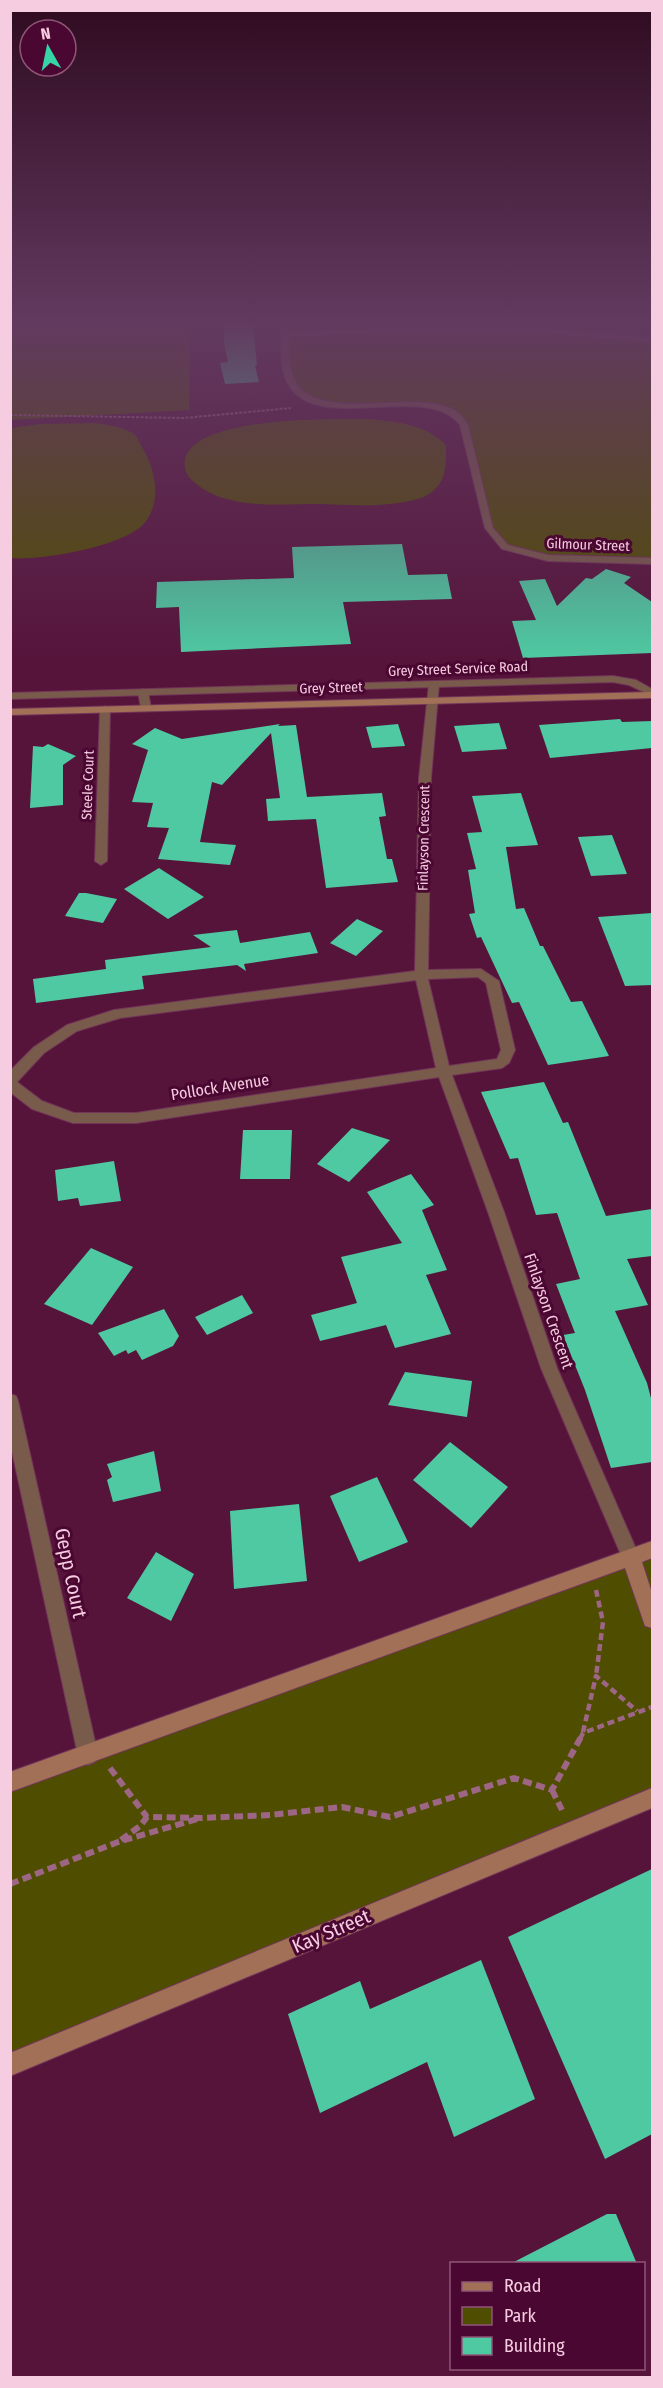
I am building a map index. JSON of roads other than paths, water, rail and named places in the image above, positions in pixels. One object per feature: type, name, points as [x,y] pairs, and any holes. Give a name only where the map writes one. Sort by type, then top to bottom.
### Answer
[{"type":"street","name":"Gilmour Street","points":[[467,436],[489,528],[505,547],[548,558],[652,561]]},
{"type":"street","name":"Grey Street Service Road","points":[[10,696],[613,680],[632,682],[652,694]]},
{"type":"street","name":"Finlayson Crescent","points":[[434,684],[425,778],[421,975],[444,1072],[496,1212],[549,1368],[631,1558]]},
{"type":"street","points":[[143,692],[146,708]]},
{"type":"street","name":"Grey Street","points":[[10,712],[652,694]]},
{"type":"street","name":"Steele Court","points":[[101,861],[105,710]]},
{"type":"street","points":[[421,975],[481,973],[492,981],[508,1050],[502,1063],[444,1072]]},
{"type":"street","name":"Pollock Avenue","points":[[421,975],[119,1013],[72,1028],[39,1050],[10,1082],[37,1105],[74,1118],[136,1118],[444,1072]]},
{"type":"street","name":"Gepp Court","points":[[10,1401],[93,1752]]},
{"type":"street","points":[[10,1782],[652,1550]]},
{"type":"street","points":[[631,1558],[652,1619]]},
{"type":"street","name":"Kay Street","points":[[10,2065],[652,1798]]}]
